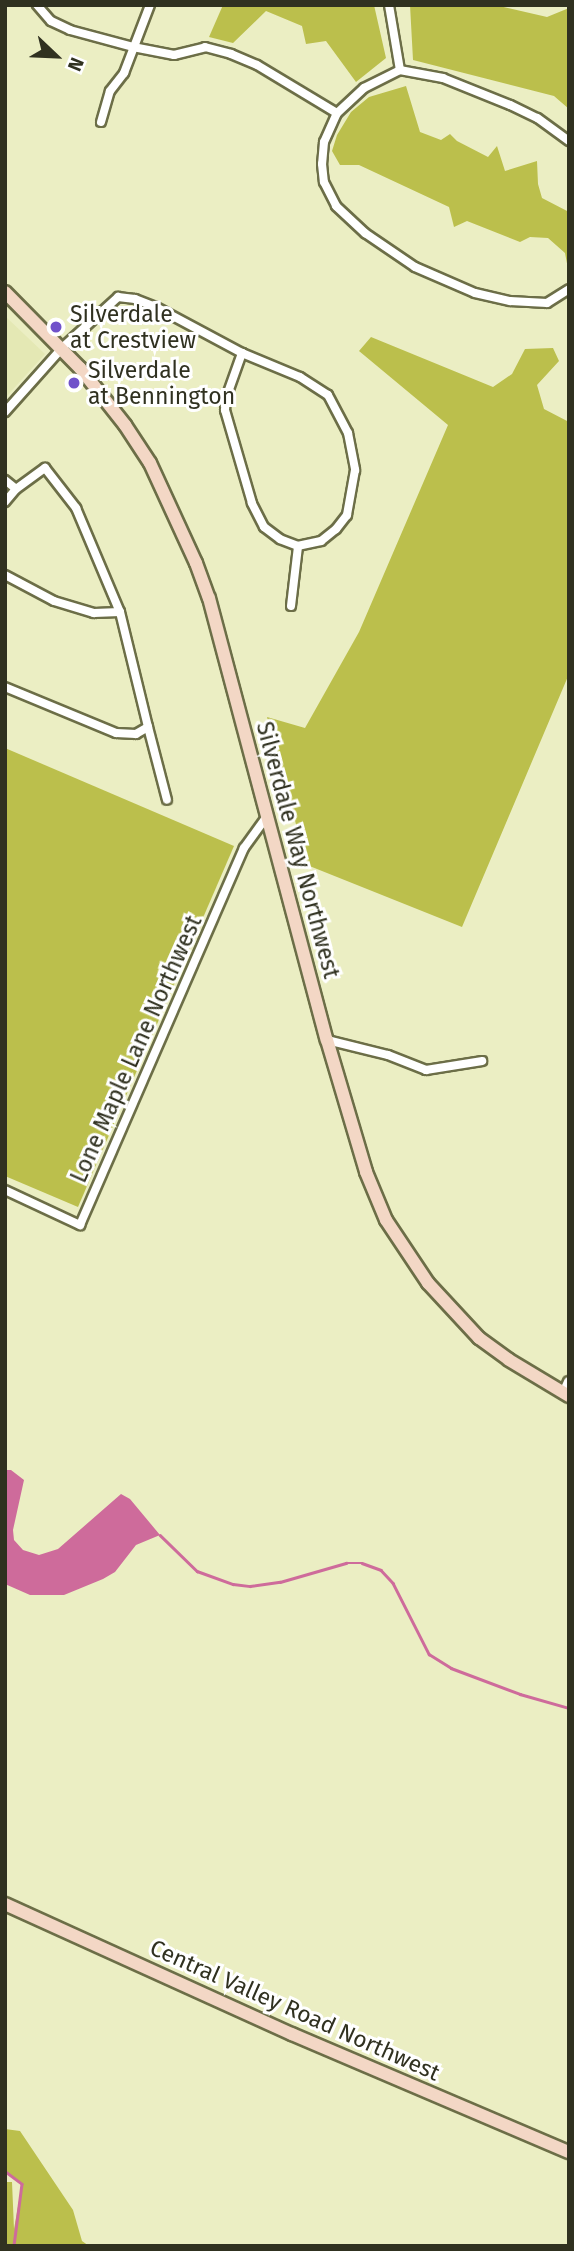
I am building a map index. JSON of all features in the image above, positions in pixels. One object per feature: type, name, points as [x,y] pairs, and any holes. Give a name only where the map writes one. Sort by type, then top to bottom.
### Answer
[{"type":"main road","name":"Silverdale Way Northwest","points":[[5,292],[62,348],[110,404],[150,463],[196,564],[209,598],[327,1040],[372,1189],[386,1220],[410,1259],[445,1304],[479,1338],[509,1360],[567,1390]]},
{"type":"main road","name":"Central Valley Road Northwest","points":[[5,1904],[305,2039],[569,2152]]},
{"type":"street","points":[[37,5],[51,21],[70,30],[133,47],[174,55],[205,47],[232,54],[257,65],[337,113]]},
{"type":"street","points":[[102,122],[110,91],[124,73],[150,5]]},
{"type":"street","points":[[389,5],[400,70]]},
{"type":"street","points":[[568,292],[547,303],[529,304],[475,293],[415,267],[365,233],[336,206],[324,181],[324,142],[337,113],[364,88],[400,70],[443,78],[510,106],[537,118],[569,141]]},
{"type":"street","points":[[5,412],[62,348],[117,297],[135,299],[156,307],[242,353],[323,389],[334,403],[354,452],[352,498],[347,514],[336,529],[320,541],[298,546],[280,539],[264,527],[244,481],[225,410],[226,398],[242,353]]},
{"type":"street","points":[[5,502],[16,489],[45,468],[76,508],[120,612],[167,800]]},
{"type":"street","points":[[5,480],[16,489]]},
{"type":"street","points":[[291,606],[298,546]]},
{"type":"street","points":[[5,575],[54,601],[94,613],[120,612]]},
{"type":"street","points":[[5,687],[116,733],[136,734],[148,727]]},
{"type":"street","name":"Lone Maple Lane Northwest","points":[[5,1190],[80,1225],[244,848],[267,816]]},
{"type":"street","points":[[327,1040],[388,1055],[426,1070],[482,1061]]},
{"type":"shaded area","points":[[223,5],[374,5],[386,58],[356,82],[326,41],[306,44],[302,26],[266,11],[233,43],[209,37]]},
{"type":"shaded area","points":[[410,5],[495,5],[547,17],[569,8],[569,109],[554,96],[413,60]]},
{"type":"shaded area","points":[[406,86],[420,132],[441,140],[450,134],[457,141],[488,157],[497,146],[505,171],[537,161],[542,198],[569,212],[569,274],[565,253],[548,238],[530,237],[520,242],[467,221],[454,227],[449,207],[359,165],[340,165],[332,151],[337,135],[351,112],[369,97]]},
{"type":"shaded area","points":[[5,316],[45,354],[5,398]]},
{"type":"shaded area","points":[[371,337],[493,387],[512,374],[525,349],[553,348],[559,361],[537,385],[544,409],[569,422],[569,674],[462,927],[307,865],[267,717],[305,728],[359,632],[448,425],[359,351]]},
{"type":"shaded area","points":[[5,748],[234,846],[78,1207],[5,1176]]},
{"type":"shaded area","points":[[5,1470],[11,1470],[24,1480],[13,1530],[14,1540],[23,1550],[39,1555],[58,1549],[121,1494],[130,1499],[160,1535],[136,1545],[115,1572],[103,1579],[64,1595],[30,1595],[5,1584]]},
{"type":"shaded area","points":[[5,2129],[20,2131],[73,2210],[82,2241],[89,2246],[5,2246],[5,2182],[12,2182],[14,2229],[22,2184],[5,2171]]},
{"type":"waterway","points":[[160,1535],[197,1571],[233,1584],[250,1586],[280,1582],[346,1563],[362,1563],[381,1570],[393,1583],[429,1654],[451,1668],[520,1694],[569,1708]]},
{"type":"waterway","points":[[5,2171],[22,2184],[14,2246]]},
{"type":"place","name":"Silverdale at Crestview","points":[[56,327]]},
{"type":"place","name":"Silverdale at Bennington","points":[[74,383]]}]
